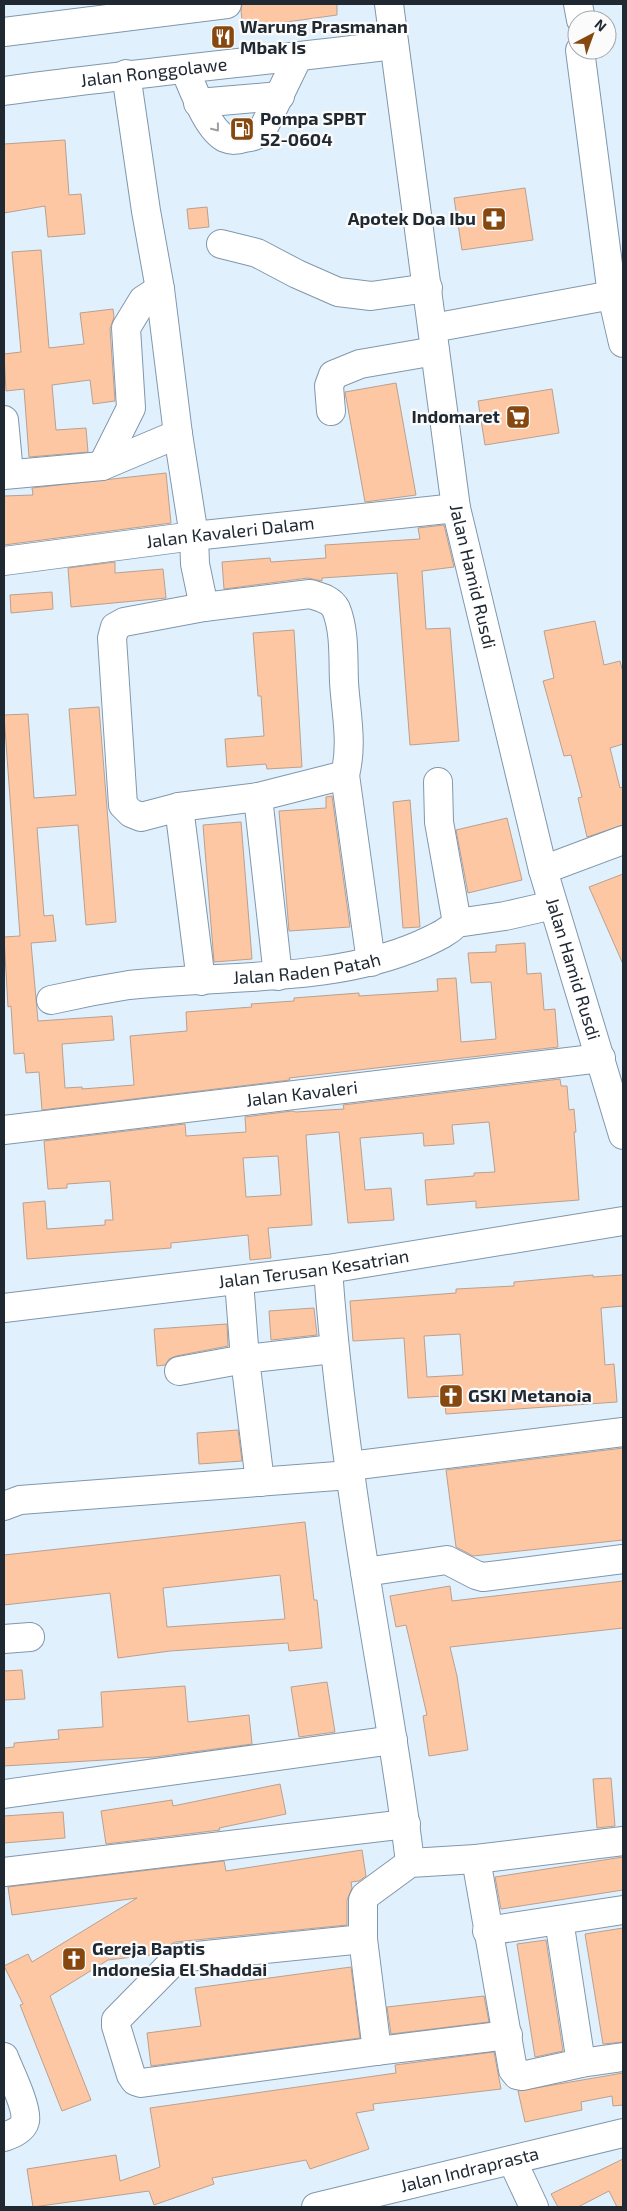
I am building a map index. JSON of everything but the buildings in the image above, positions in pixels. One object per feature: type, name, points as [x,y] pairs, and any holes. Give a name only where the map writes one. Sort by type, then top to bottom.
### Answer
[{"type":"street","points":[[4,32],[131,10],[227,4]]},
{"type":"street","name":"Jalan Hamid Rusdi","points":[[389,4],[456,508],[543,870],[622,1124]]},
{"type":"street","name":"Jalan Ronggolawe","points":[[4,91],[126,74],[185,70],[394,45]]},
{"type":"street","points":[[185,70],[198,103],[216,131],[224,137],[234,140],[257,136],[262,131],[298,57]]},
{"type":"street","points":[[582,60],[618,294],[623,343]]},
{"type":"street","points":[[126,74],[146,211],[160,289],[178,434],[194,536],[195,564],[204,607]]},
{"type":"street","points":[[198,103],[280,96]]},
{"type":"street","points":[[221,244],[258,253],[297,274],[338,292],[371,296],[428,288]]},
{"type":"street","points":[[102,466],[130,408],[126,328],[143,300],[160,289]]},
{"type":"street","points":[[331,411],[328,386],[333,374],[434,339],[618,294]]},
{"type":"street","points":[[4,420],[6,475],[102,466],[178,434]]},
{"type":"street","name":"Jalan Kavaleri Dalam","points":[[4,562],[194,536],[456,508]]},
{"type":"street","points":[[345,774],[258,797],[179,808],[141,817],[131,812],[123,805],[112,638],[115,627],[124,622],[204,607],[310,594],[325,598],[335,608],[341,626],[345,695],[350,735],[349,758],[345,774],[371,962]]},
{"type":"street","points":[[438,782],[439,822],[457,922]]},
{"type":"street","points":[[258,797],[278,976]]},
{"type":"street","points":[[179,808],[201,981]]},
{"type":"street","points":[[543,870],[623,840]]},
{"type":"street","name":"Jalan Raden Patah","points":[[51,1000],[131,985],[278,976],[371,962],[412,948],[451,930],[457,922],[505,916],[553,905]]},
{"type":"street","name":"Jalan Kavaleri","points":[[4,1130],[601,1058]]},
{"type":"street","name":"Jalan Terusan Kesatrian","points":[[4,1308],[328,1269],[623,1221]]},
{"type":"street","points":[[328,1269],[333,1349],[365,1572],[406,1824],[410,1863]]},
{"type":"street","points":[[239,1281],[245,1359],[260,1482]]},
{"type":"street","points":[[179,1371],[245,1359],[333,1349]]},
{"type":"street","points":[[4,1506],[20,1500],[260,1482],[623,1432]]},
{"type":"street","points":[[365,1572],[447,1560],[483,1577],[623,1559]]},
{"type":"street","points":[[4,1794],[393,1740]]},
{"type":"street","points":[[4,1872],[406,1824]]},
{"type":"street","points":[[378,2050],[363,1939],[363,1900],[365,1896],[410,1863],[476,1859],[623,1841]]},
{"type":"street","points":[[476,1859],[513,2070],[517,2075],[522,2076],[581,2062],[623,2057]]},
{"type":"street","points":[[488,1931],[623,1910]]},
{"type":"street","points":[[559,1920],[581,2062]]},
{"type":"street","points":[[363,1939],[177,1958],[116,2020],[116,2026],[131,2076],[135,2081],[141,2082],[378,2050],[508,2036]]},
{"type":"street","points":[[4,2137],[18,2131],[25,2122],[25,2112],[6,2070]]},
{"type":"street","name":"Jalan Indraprasta","points":[[324,2206],[623,2133]]},
{"type":"street","points":[[512,2160],[534,2207]]},
{"type":"place","name":"Warung Prasmanan Mbak Is","points":[[223,37]]},
{"type":"place","name":"Pompa SPBT 52-0604","points":[[242,129]]},
{"type":"place","name":"Apotek Doa Ibu","points":[[494,219]]},
{"type":"place","name":"Indomaret","points":[[518,417]]},
{"type":"place","name":"GSKI Metanoia","points":[[451,1396]]},
{"type":"place","name":"Gereja Baptis Indonesia El Shaddai","points":[[74,1959]]}]
